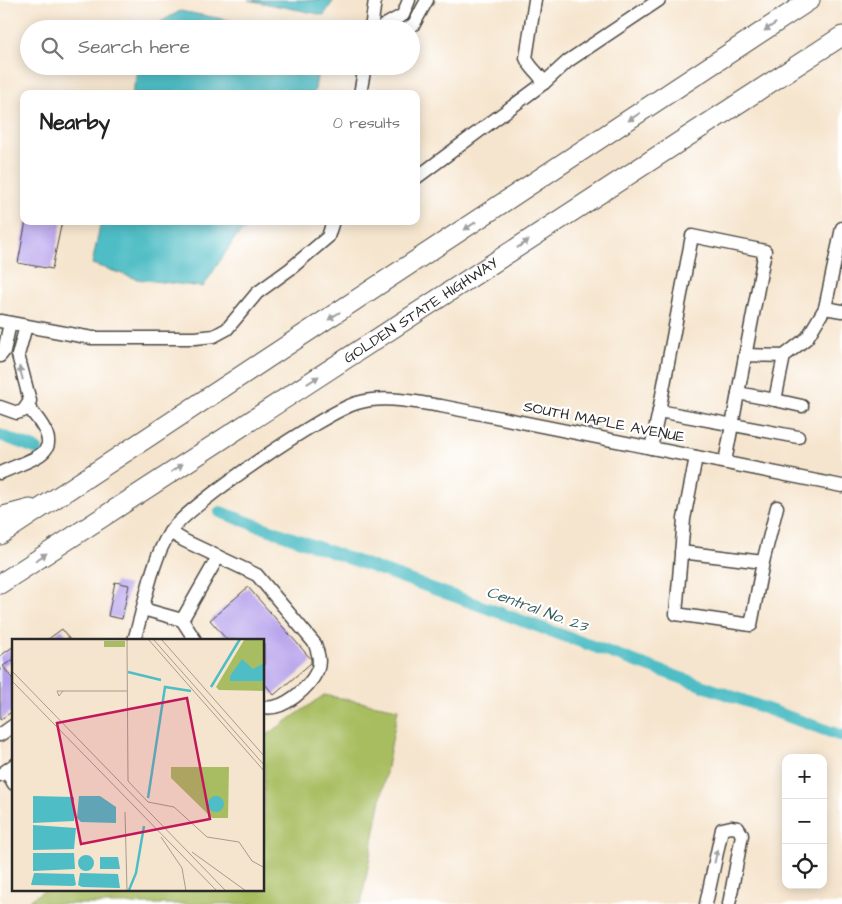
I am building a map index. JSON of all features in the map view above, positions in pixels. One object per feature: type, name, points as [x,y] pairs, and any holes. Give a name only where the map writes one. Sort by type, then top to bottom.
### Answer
[{"type":"highway","points":[[0,535],[53,502],[810,0]]},
{"type":"highway","name":"GOLDEN STATE HIGHWAY","points":[[0,584],[842,36]]},
{"type":"highway","points":[[0,518],[53,502]]},
{"type":"street","points":[[372,20],[375,0]]},
{"type":"street","points":[[394,20],[403,15],[409,0]]},
{"type":"street","points":[[416,20],[427,0]]},
{"type":"street","points":[[535,0],[526,58],[528,64],[540,74],[544,83]]},
{"type":"street","points":[[420,175],[544,83],[568,61],[659,0]]},
{"type":"street","points":[[361,90],[363,75]]},
{"type":"street","points":[[0,356],[4,351],[5,322],[92,338],[195,338],[214,336],[227,329],[257,293],[290,269],[328,237],[332,225]]},
{"type":"street","points":[[746,355],[784,356],[807,338],[825,308],[840,249],[842,228]]},
{"type":"street","points":[[651,448],[692,236],[765,251],[725,462]]},
{"type":"street","points":[[825,308],[842,311]]},
{"type":"street","points":[[0,407],[18,413],[28,407],[30,401],[18,355],[26,326]]},
{"type":"street","points":[[775,400],[784,356]]},
{"type":"street","points":[[738,393],[802,406]]},
{"type":"street","name":"SOUTH MAPLE AVENUE","points":[[170,532],[194,507],[320,420],[358,403],[394,400],[441,406],[842,486]]},
{"type":"street","points":[[0,473],[45,451],[49,442],[44,426],[28,407]]},
{"type":"street","points":[[658,411],[798,437]]},
{"type":"street","points":[[696,457],[684,519],[676,614],[751,625],[763,562],[777,507]]},
{"type":"street","points":[[134,639],[150,578],[170,532],[257,575],[315,644],[319,658],[317,671],[293,698],[280,706],[265,707]]},
{"type":"street","points":[[681,552],[763,562]]},
{"type":"street","points":[[182,620],[218,557]]},
{"type":"street","points":[[142,609],[182,620],[194,639]]},
{"type":"street","points":[[0,735],[12,727]]},
{"type":"street","points":[[706,904],[722,829],[731,827],[738,828],[742,836],[729,904]]},
{"type":"green space","points":[[324,695],[398,709],[361,904],[25,904],[41,892],[265,892],[265,736]]},
{"type":"water","points":[[248,0],[334,0],[324,15]]},
{"type":"water","points":[[180,11],[228,20],[164,20]]},
{"type":"water","points":[[137,75],[317,75],[315,90],[133,90]]},
{"type":"water","points":[[100,225],[249,225],[235,238],[203,287],[137,279],[92,264]]},
{"type":"building","points":[[25,225],[61,225],[52,269],[18,263]]},
{"type":"building","points":[[115,582],[129,585],[122,619],[108,616]]},
{"type":"building","points":[[248,587],[311,659],[311,663],[274,695],[265,684],[265,639],[226,639],[210,620]]},
{"type":"building","points":[[62,629],[69,639],[48,639]]},
{"type":"building","points":[[12,647],[12,660],[3,666],[12,678],[12,711],[0,720],[0,656]]},
{"type":"waterway","name":"Central No. 23","points":[[0,435],[37,449]]},
{"type":"waterway","name":"Central No. 23","points":[[220,512],[842,736]]}]
